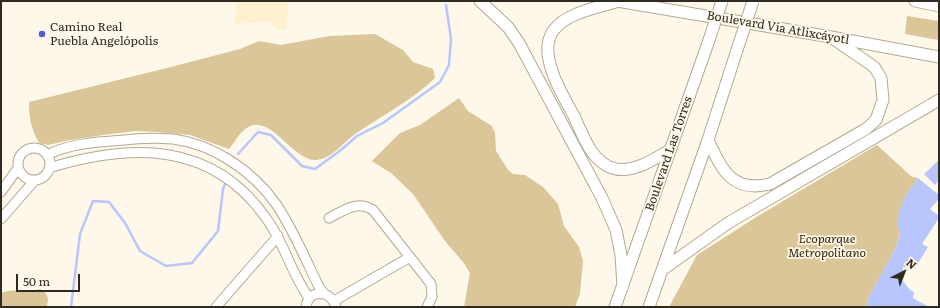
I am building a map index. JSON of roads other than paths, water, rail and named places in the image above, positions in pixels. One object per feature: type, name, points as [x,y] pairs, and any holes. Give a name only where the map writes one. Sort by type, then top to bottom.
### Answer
[{"type":"main road","points":[[480,1],[508,27],[519,43],[602,198],[620,243],[622,286]]},
{"type":"main road","points":[[618,1],[577,14],[559,25],[549,38],[549,62],[552,72],[590,148],[605,165],[615,169],[627,169],[646,163],[670,150]]},
{"type":"main road","name":"Boulevard Vía Atlixcáyotl","points":[[618,1],[939,57]]},
{"type":"main road","name":"Boulevard Las Torres","points":[[615,307],[722,1]]},
{"type":"main road","points":[[649,307],[708,140],[753,1]]},
{"type":"main road","points":[[915,1],[939,6]]},
{"type":"main road","points":[[708,140],[716,157],[736,182],[745,186],[758,187],[770,184],[866,129],[876,120],[883,100],[881,78],[870,64],[831,37]]},
{"type":"main road","points":[[662,270],[728,223],[939,100]]},
{"type":"street","points":[[47,155],[55,151],[82,144],[147,138],[174,140],[194,144],[229,160],[246,173],[275,203],[289,226],[318,285],[324,294]]},
{"type":"street","points":[[1,219],[36,180],[44,176],[49,168],[50,161],[42,150],[35,148],[28,149],[23,152],[20,157],[18,168],[25,177],[36,180]]},
{"type":"street","points":[[49,168],[94,156],[130,152],[169,155],[190,160],[226,177],[239,187],[263,213],[278,236],[303,289],[309,298]]},
{"type":"street","points":[[1,192],[18,168]]},
{"type":"street","points":[[329,218],[357,205],[366,206],[373,210],[431,284],[432,297],[427,307]]},
{"type":"street","points":[[216,307],[278,236]]},
{"type":"street","points":[[306,307],[309,298],[316,294],[330,296],[335,304],[410,257]]},
{"type":"water","points":[[939,160],[939,180],[935,185],[924,174]]},
{"type":"water","points":[[918,178],[939,195],[939,199],[930,209],[939,216],[939,218],[922,244],[928,247],[915,268],[903,267],[902,280],[910,290],[914,292],[913,298],[929,307],[866,307],[870,295],[896,248],[900,233],[898,226],[899,211],[906,195]]},
{"type":"waterway","points":[[238,154],[258,132],[271,135],[302,166],[315,169],[357,136],[383,123],[440,82],[449,65],[451,39],[446,5]]},
{"type":"waterway","points":[[71,307],[80,234],[93,201],[109,202],[125,223],[140,251],[166,266],[192,263],[218,231],[223,189],[226,182]]},
{"type":"place","name":"Camino Real Puebla Angelópolis","points":[[42,34]]},
{"type":"park label","name":"Ecoparque Metropolitano","points":[[827,246]]}]
